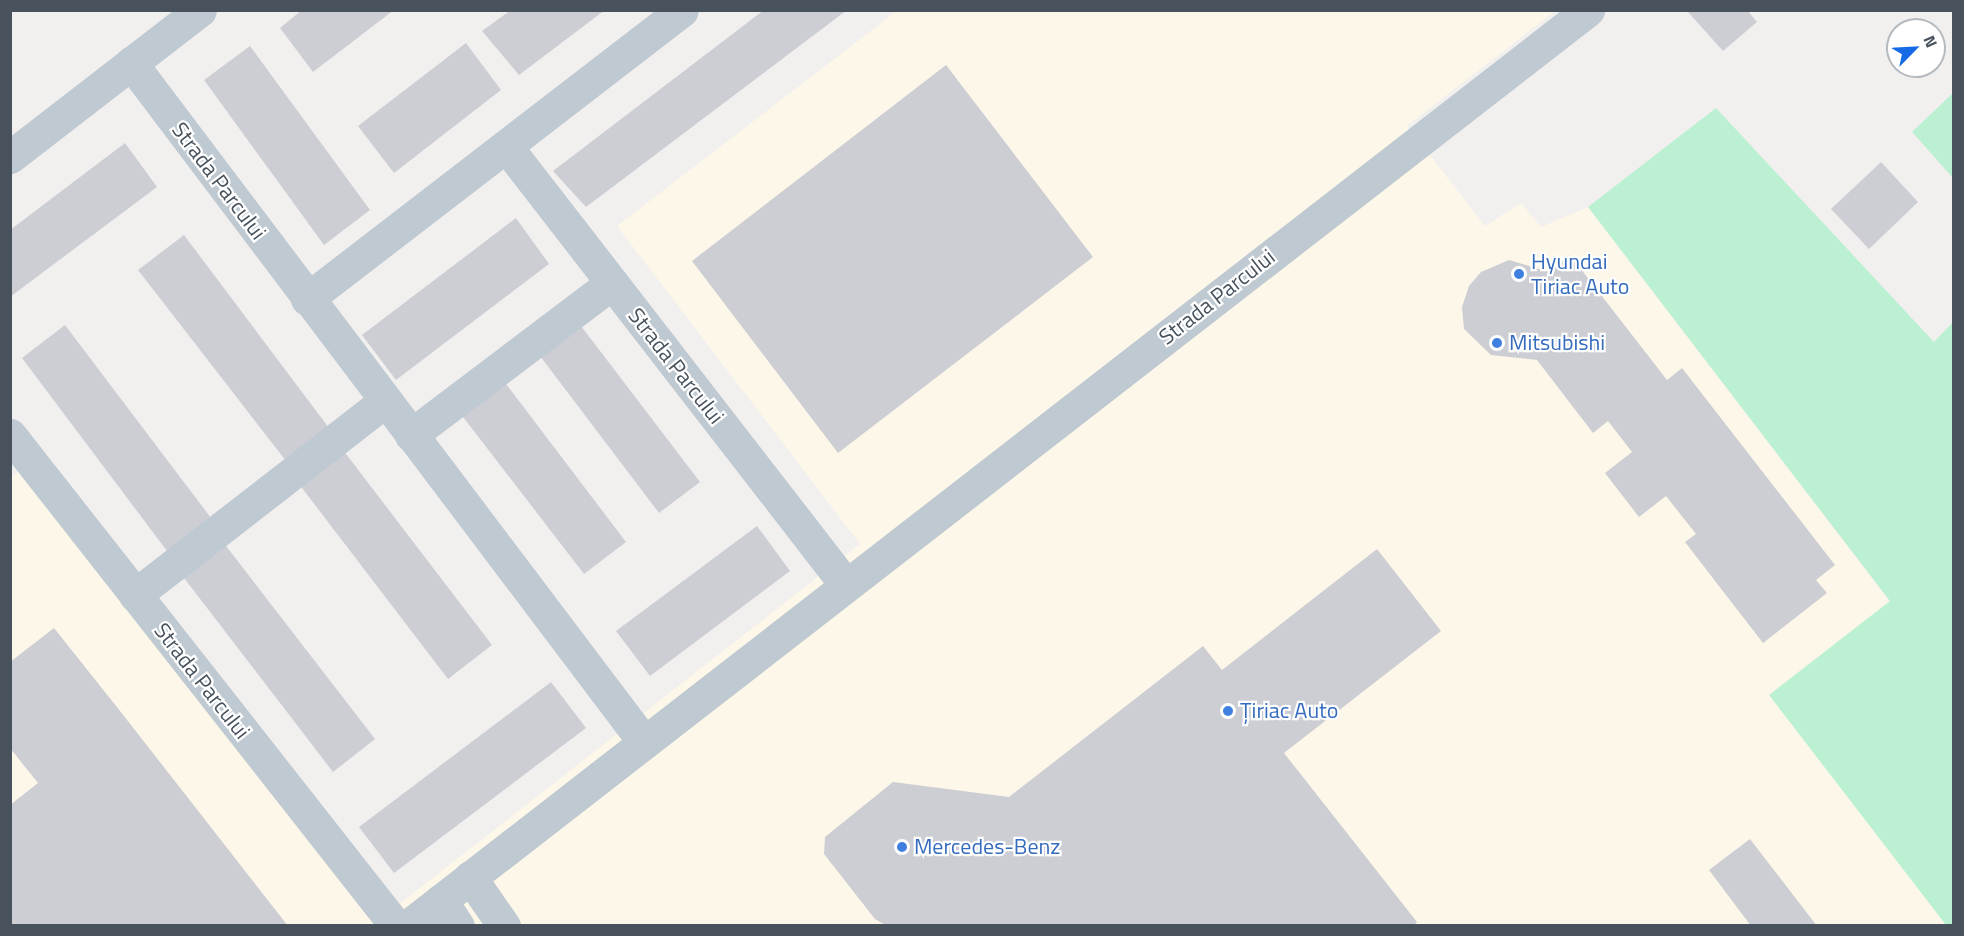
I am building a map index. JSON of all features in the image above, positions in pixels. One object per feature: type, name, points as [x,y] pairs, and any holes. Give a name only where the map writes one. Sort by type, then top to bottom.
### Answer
[{"type":"street","points":[[10,157],[200,10]]},
{"type":"street","points":[[307,298],[682,10]]},
{"type":"street","name":"Strada Parcului","points":[[408,926],[449,913],[470,877],[1588,10]]},
{"type":"street","name":"Strada Parcului","points":[[131,63],[644,742]]},
{"type":"street","name":"Strada Parcului","points":[[506,147],[846,585]]},
{"type":"street","points":[[411,435],[612,283]]},
{"type":"street","points":[[135,595],[385,401]]},
{"type":"street","name":"Strada Parcului","points":[[10,435],[396,926]]},
{"type":"street","points":[[470,877],[504,926]]},
{"type":"shaded area","points":[[898,10],[1555,11],[1407,126],[1485,226],[1521,203],[1541,227],[1588,207],[1890,602],[1947,926],[11,926],[11,477],[45,452],[393,909],[860,544],[617,226]]},
{"type":"green space","points":[[1953,93],[1953,178],[1912,132]]},
{"type":"green space","points":[[1716,108],[1934,342],[1953,322],[1953,925],[1946,925],[1769,695],[1890,601],[1588,207]]},
{"type":"building","points":[[302,10],[394,10],[313,72],[280,28]]},
{"type":"building","points":[[511,10],[605,10],[519,75],[482,31]]},
{"type":"building","points":[[764,10],[847,10],[586,207],[553,171]]},
{"type":"building","points":[[1747,10],[1757,22],[1723,51],[1688,12]]},
{"type":"building","points":[[466,43],[501,90],[394,173],[358,126]]},
{"type":"building","points":[[250,46],[370,210],[324,245],[204,80]]},
{"type":"building","points":[[946,65],[1093,257],[838,453],[692,261]]},
{"type":"building","points":[[125,143],[157,187],[10,297],[10,230]]},
{"type":"building","points":[[1881,162],[1918,202],[1869,249],[1831,209]]},
{"type":"building","points":[[516,218],[549,264],[396,380],[362,335]]},
{"type":"building","points":[[184,235],[329,428],[286,461],[138,270]]},
{"type":"building","points":[[1570,255],[1667,380],[1682,368],[1835,565],[1816,580],[1827,593],[1763,643],[1685,542],[1696,534],[1666,496],[1639,517],[1605,473],[1632,452],[1608,421],[1593,433],[1537,360],[1491,355],[1464,329],[1462,307],[1469,286],[1481,272],[1509,260],[1549,272]]},
{"type":"building","points":[[578,322],[700,482],[659,513],[537,352]]},
{"type":"building","points":[[65,325],[214,522],[170,555],[22,358]]},
{"type":"building","points":[[503,380],[626,542],[584,574],[460,413]]},
{"type":"building","points":[[343,450],[492,645],[448,679],[299,484]]},
{"type":"building","points":[[757,526],[790,571],[650,676],[616,631]]},
{"type":"building","points":[[223,542],[375,739],[333,772],[181,574]]},
{"type":"building","name":"Țiriac Auto","points":[[1377,549],[1441,631],[1284,753],[1417,922],[1413,926],[887,926],[875,919],[824,854],[825,837],[893,782],[1009,797],[1203,646],[1222,670]]},
{"type":"building","points":[[54,628],[288,926],[10,926],[10,805],[38,783],[10,748],[10,662]]},
{"type":"building","points":[[551,682],[586,728],[394,873],[359,827]]},
{"type":"building","points":[[1750,839],[1817,926],[1751,926],[1709,870]]},
{"type":"place","name":"Hyundai Tiriac Auto","points":[[1519,274]]},
{"type":"place","name":"Mitsubishi","points":[[1497,343]]},
{"type":"place","name":"Țiriac Auto","points":[[1228,711]]},
{"type":"place","name":"Mercedes-Benz","points":[[902,847]]}]
